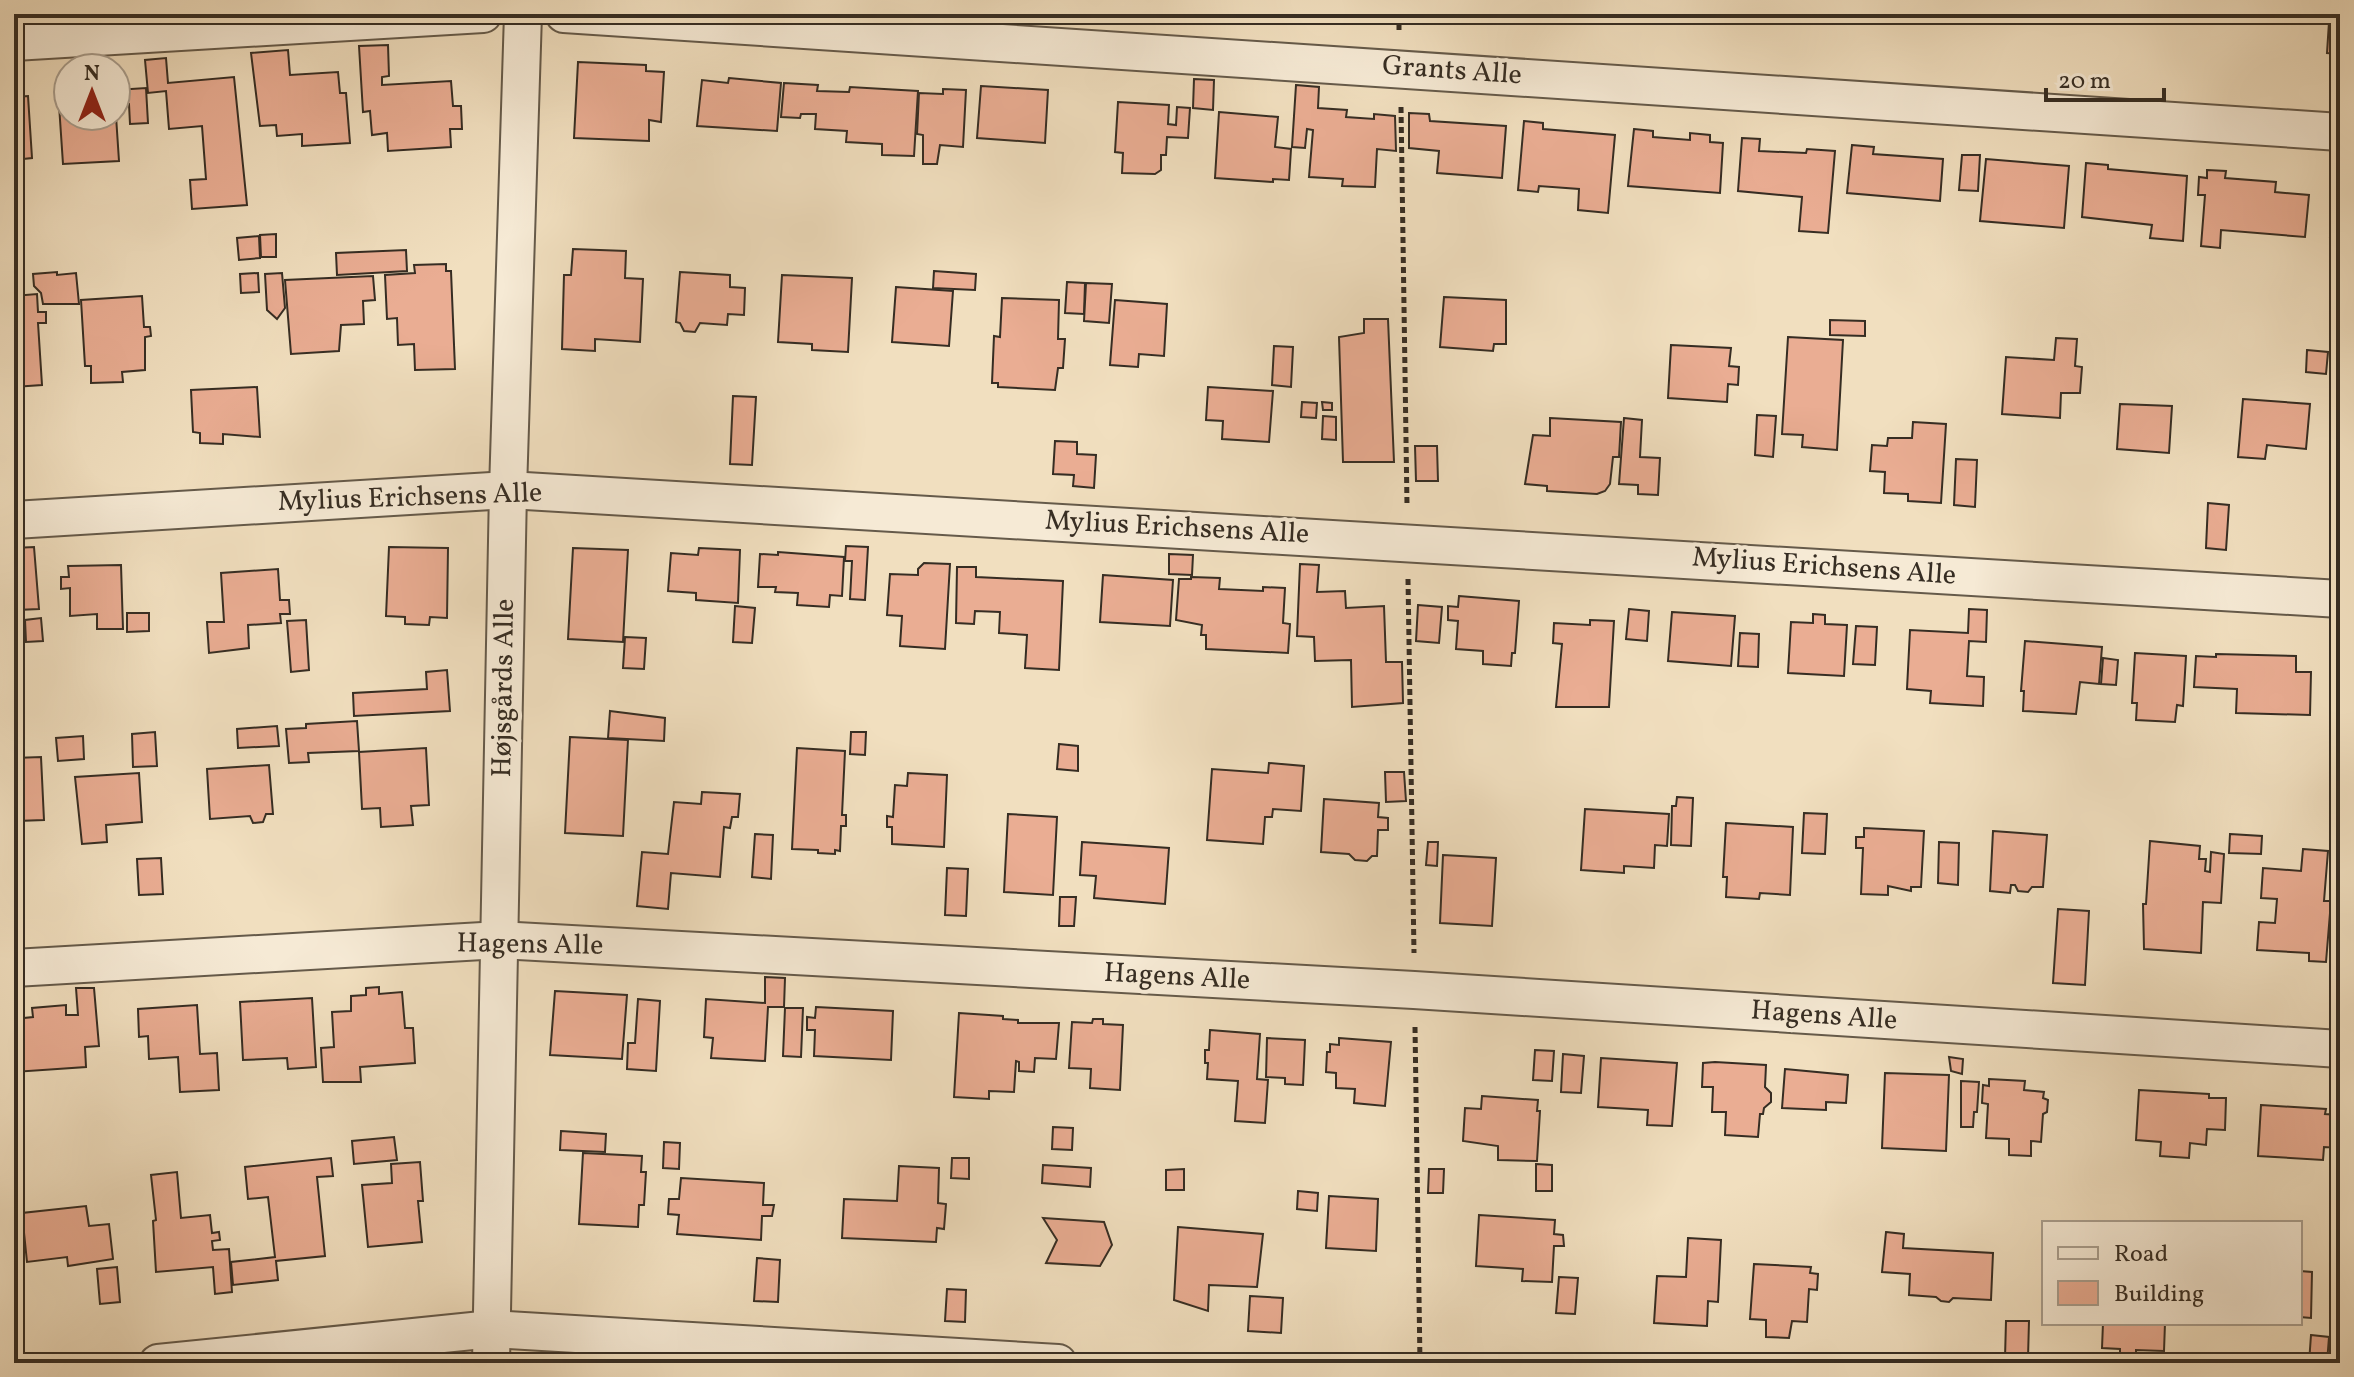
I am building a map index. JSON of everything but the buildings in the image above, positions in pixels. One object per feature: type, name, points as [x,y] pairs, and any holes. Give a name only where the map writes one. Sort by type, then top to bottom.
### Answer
[{"type":"street","points":[[14,42],[483,14]]},
{"type":"street","name":"Højsgårds Alle","points":[[491,1346],[508,490],[523,14]]},
{"type":"street","name":"Grants Alle","points":[[564,14],[1400,67],[2340,132]]},
{"type":"street","name":"Mylius Erichsens Alle","points":[[14,520],[508,490],[2340,599]]},
{"type":"street","name":"Hagens Alle","points":[[14,968],[500,940],[1414,990],[2340,1049]]},
{"type":"street","points":[[158,1363],[491,1346],[1058,1363]]},
{"type":"path","points":[[1399,14],[1420,1363]]}]
